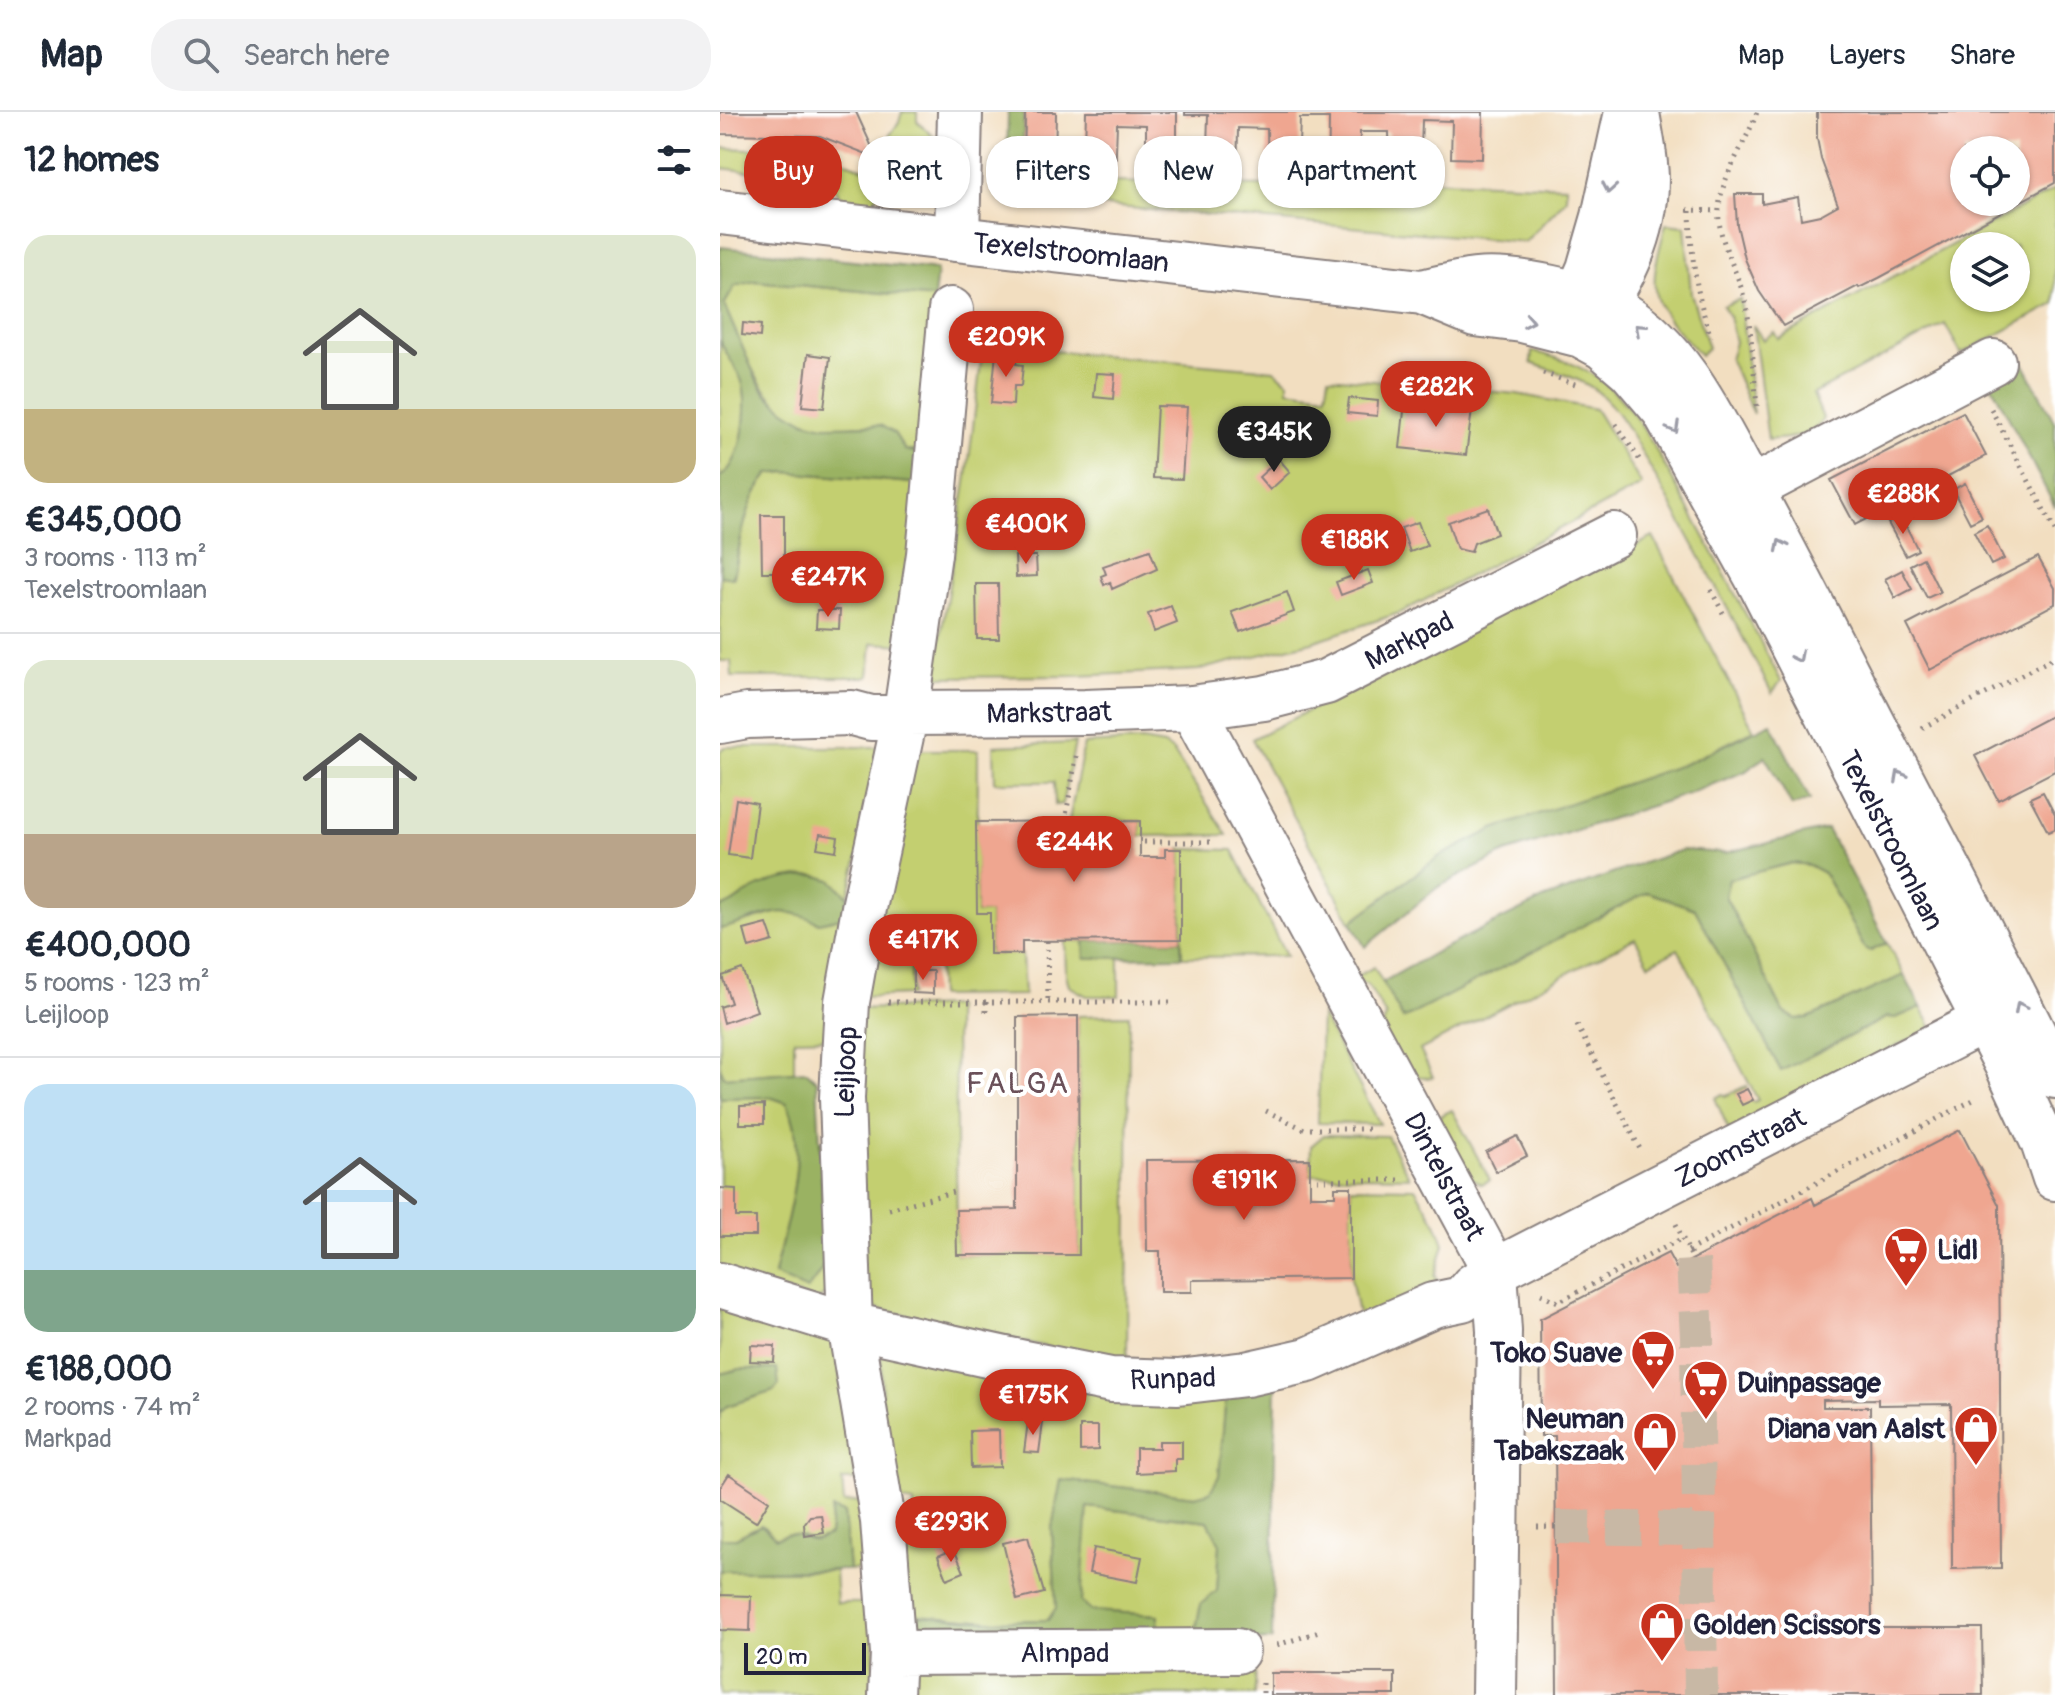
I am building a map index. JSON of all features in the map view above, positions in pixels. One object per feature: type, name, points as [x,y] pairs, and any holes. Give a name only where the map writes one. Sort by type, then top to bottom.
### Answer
[{"type":"street","points":[[957,239],[960,112]]},
{"type":"street","points":[[1588,311],[1589,269],[1627,112]]},
{"type":"street","points":[[1588,311],[1621,281],[1644,208],[1646,178],[1637,112]]},
{"type":"street","name":"Texelstroomlaan","points":[[720,212],[1422,292],[1475,314],[1522,320],[1588,311],[1624,315],[1686,376],[1711,413],[1885,748],[2034,1078],[2043,1142],[2055,1178]]},
{"type":"street","name":"Leijloop","points":[[892,1674],[890,1584],[883,1521],[850,1325],[842,1098],[847,1002],[906,713],[931,539],[951,310]]},
{"type":"street","points":[[1749,490],[1982,368]]},
{"type":"street","name":"Texelstroomlaan","points":[[1749,490],[1758,579],[1984,1021],[2034,1078]]},
{"type":"street","name":"Markpad","points":[[1192,708],[1264,698],[1326,682],[1614,535]]},
{"type":"street","name":"Markstraat","points":[[720,721],[747,716],[852,713],[871,718],[890,718],[906,713],[1192,708]]},
{"type":"street","name":"Dintelstraat","points":[[1192,708],[1264,842],[1484,1278],[1499,1331],[1494,1695]]},
{"type":"street","name":"Zoomstraat","points":[[1484,1278],[1984,1021]]},
{"type":"street","name":"Runpad","points":[[720,1285],[850,1325],[1111,1380],[1178,1382],[1246,1374],[1308,1360],[1433,1305],[1462,1299],[1484,1278]]},
{"type":"street","name":"Almpad","points":[[892,1674],[1237,1651]]},
{"type":"path","points":[[1749,490],[1761,438],[1744,295],[1724,237],[1719,211],[1727,177],[1757,112]]},
{"type":"path","points":[[1690,211],[1691,257],[1699,299],[1713,342]]},
{"type":"path","points":[[1701,212],[1719,211]]},
{"type":"path","points":[[1982,368],[2055,531]]},
{"type":"path","points":[[1539,372],[1573,383],[1584,390]]},
{"type":"path","points":[[1614,422],[1640,461]]},
{"type":"path","points":[[1705,578],[1727,619]]},
{"type":"path","points":[[1885,748],[2055,657]]},
{"type":"path","points":[[1065,821],[1085,712]]},
{"type":"path","points":[[1144,842],[1264,842]]},
{"type":"path","points":[[1047,941],[1048,1002]]},
{"type":"path","points":[[910,1002],[1172,1002]]},
{"type":"path","points":[[986,1002],[986,1017]]},
{"type":"path","points":[[1577,1025],[1627,1125]]},
{"type":"path","points":[[1688,1251],[2034,1078]]},
{"type":"path","points":[[1266,1111],[1304,1129],[1376,1129]]},
{"type":"path","points":[[1317,1180],[1403,1180]]},
{"type":"path","points":[[846,1231],[895,1206],[957,1191]]},
{"type":"path","points":[[1484,1278],[1558,1302],[1683,1238]]},
{"type":"green space","points":[[902,112],[917,112],[917,121],[933,136],[890,136]]},
{"type":"green space","points":[[1008,112],[1024,112],[1024,136],[1008,136]]},
{"type":"green space","points":[[720,148],[744,149],[744,171],[720,168]]},
{"type":"green space","points":[[842,160],[858,167],[858,200],[843,199]]},
{"type":"green space","points":[[1445,181],[1566,186],[1566,199],[1525,242],[1118,207],[1118,182],[1134,183],[1134,208],[1242,208],[1242,186],[1258,186],[1258,208],[1445,208]]},
{"type":"green space","points":[[2055,189],[2055,304],[1961,354],[1945,324],[1813,394],[1823,418],[1814,430],[1800,436],[1768,440],[1753,325],[1763,340],[1774,332],[1778,339],[1950,246],[1950,312],[2030,312],[2030,232],[1976,232],[2005,216],[2030,216],[2030,203]]},
{"type":"green space","points":[[1666,224],[1685,226],[1691,293],[1708,348],[1700,355],[1670,322],[1656,297],[1656,268]]},
{"type":"green space","points":[[720,247],[937,270],[934,298],[755,281],[735,286],[724,305],[766,394],[804,421],[824,426],[880,425],[894,433],[905,450],[925,454],[923,484],[786,472],[769,474],[749,510],[733,578],[720,576],[720,477],[728,470],[739,447],[745,403],[741,379],[721,341]]},
{"type":"green space","points":[[755,281],[934,298],[925,454],[905,450],[894,433],[876,427],[827,427],[805,421],[772,398],[750,364],[724,305],[735,286]]},
{"type":"green space","points":[[1740,299],[1753,414],[1730,360],[1735,342],[1729,316],[1723,306]]},
{"type":"green space","points":[[720,340],[741,378],[745,407],[739,448],[728,470],[720,477]]},
{"type":"green space","points":[[983,345],[1274,370],[1288,382],[1288,390],[1326,395],[1329,377],[1517,394],[1595,409],[1642,485],[1402,612],[1312,642],[1198,670],[1077,676],[934,677],[967,476]]},
{"type":"green space","points":[[1532,351],[1563,360],[1591,374],[1620,398],[1640,423],[1781,681],[1772,693],[1686,531],[1623,421],[1591,387],[1531,363]]},
{"type":"green space","points":[[2022,361],[2055,423],[2055,507],[1988,378]]},
{"type":"green space","points":[[786,472],[923,484],[904,645],[872,643],[869,677],[732,677],[731,661],[720,661],[720,576],[734,577],[745,522],[761,485],[769,474]]},
{"type":"green space","points":[[1653,537],[1754,730],[1687,763],[1440,856],[1351,922],[1252,739]]},
{"type":"green space","points":[[1771,723],[1810,800],[1792,806],[1765,756],[1746,771],[1688,794],[1505,853],[1438,887],[1365,947],[1351,922],[1440,856],[1494,829],[1687,763]]},
{"type":"green space","points":[[1142,741],[1164,745],[1173,751],[1227,835],[1140,836],[1140,821],[1069,821],[1084,744]]},
{"type":"green space","points":[[1075,743],[1062,804],[1055,805],[1054,782],[995,782],[994,746]]},
{"type":"green space","points":[[724,747],[886,747],[848,896],[742,896],[731,905],[720,908],[720,751]]},
{"type":"green space","points":[[909,750],[978,750],[977,913],[990,913],[990,954],[1022,954],[1024,995],[939,996],[938,966],[911,967],[911,995],[860,997]]},
{"type":"green space","points":[[1827,829],[1887,943],[1871,951],[1865,949],[1824,873],[1809,865],[1792,863],[1729,879],[1725,896],[1783,1012],[1796,1019],[1808,1018],[1904,975],[1921,1007],[1896,1018],[1887,1017],[1781,1071],[1695,909],[1648,892],[1403,1019],[1383,982],[1543,899],[1634,866],[1682,850],[1725,853]]},
{"type":"green space","points":[[1181,849],[1233,850],[1286,956],[1182,957]]},
{"type":"green space","points":[[1792,863],[1809,865],[1824,873],[1865,949],[1871,951],[1887,943],[1904,975],[1808,1018],[1796,1019],[1783,1012],[1725,896],[1729,879]]},
{"type":"green space","points":[[814,875],[831,880],[848,896],[846,917],[819,923],[804,916],[780,912],[720,929],[720,908],[768,883]]},
{"type":"green space","points":[[1647,892],[1695,909],[1781,1071],[1888,1017],[1896,1018],[1921,1007],[1932,1028],[1730,1133],[1715,1098],[1746,1086],[1747,1089],[1737,1094],[1754,1102],[1758,1100],[1678,949],[1649,964],[1635,938],[1420,1050],[1433,1077],[1427,1078],[1413,1078],[1381,1032],[1386,1016],[1368,985],[1351,979],[1374,967],[1403,1019]]},
{"type":"green space","points":[[786,910],[803,914],[819,923],[846,917],[834,1038],[794,1039],[794,1072],[724,1077],[720,1066],[720,929]]},
{"type":"green space","points":[[1181,940],[1182,957],[1085,958],[1084,941]]},
{"type":"green space","points":[[1065,941],[1084,941],[1085,958],[1119,957],[1119,996],[1087,996],[1069,986]]},
{"type":"green space","points":[[955,1006],[957,1255],[1079,1254],[1078,1016],[1129,1015],[1127,1365],[861,1305],[856,1009]]},
{"type":"green space","points":[[1321,1014],[1380,1124],[1318,1123]]},
{"type":"green space","points":[[720,1066],[724,1077],[806,1071],[817,1081],[825,1255],[822,1269],[807,1290],[774,1275],[794,1188],[796,1165],[794,1122],[787,1103],[770,1097],[720,1098]]},
{"type":"green space","points":[[770,1097],[787,1103],[797,1143],[794,1188],[774,1275],[825,1255],[821,1141],[835,1140],[834,1288],[817,1300],[720,1273],[720,1098]]},
{"type":"green space","points":[[1452,1110],[1490,1180],[1482,1184],[1464,1175],[1437,1127],[1440,1116]]},
{"type":"green space","points":[[1324,1135],[1387,1136],[1409,1177],[1310,1175],[1311,1146]]},
{"type":"green space","points":[[1351,1187],[1415,1188],[1437,1225],[1444,1244],[1435,1276],[1440,1286],[1360,1324],[1351,1278]]},
{"type":"green space","points":[[720,1298],[833,1331],[856,1480],[842,1480],[844,1503],[864,1501],[871,1568],[849,1570],[844,1513],[832,1510],[829,1535],[817,1540],[790,1534],[776,1538],[761,1525],[736,1538],[720,1538],[720,1413],[727,1406],[774,1391],[740,1369],[720,1374]]},
{"type":"green space","points":[[881,1347],[1226,1396],[1219,1476],[1211,1492],[1195,1496],[1061,1480],[1052,1528],[1056,1608],[1048,1620],[989,1621],[918,1615],[920,1644],[903,1644],[899,1543],[915,1540],[914,1503],[891,1499],[882,1420]]},
{"type":"green space","points":[[740,1369],[777,1369],[779,1385],[774,1391],[727,1406],[720,1413],[720,1374]]},
{"type":"green space","points":[[1276,1385],[1272,1640],[1193,1643],[1201,1604],[1217,1591],[1220,1544],[1208,1521],[1088,1507],[1081,1602],[1091,1611],[1158,1615],[1158,1643],[920,1644],[918,1615],[989,1621],[1048,1620],[1056,1608],[1052,1528],[1061,1480],[1195,1496],[1210,1492],[1219,1476],[1226,1396]]},
{"type":"green space","points":[[1087,1507],[1208,1521],[1220,1544],[1217,1591],[1201,1604],[1193,1643],[1158,1643],[1158,1615],[1091,1611],[1081,1602]]},
{"type":"green space","points":[[832,1509],[844,1513],[849,1570],[720,1571],[720,1538],[736,1538],[761,1525],[776,1538],[790,1534],[817,1540],[829,1535]]},
{"type":"green space","points":[[720,1571],[835,1571],[837,1603],[872,1603],[876,1695],[720,1695]]},
{"type":"green space","points":[[1256,1658],[1255,1695],[898,1695],[901,1661]]},
{"type":"building","points":[[720,112],[856,112],[867,136],[858,136],[858,151],[842,144],[842,136],[720,134]]},
{"type":"building","points":[[1025,112],[1056,112],[1056,136],[1025,136]]},
{"type":"building","points":[[1086,112],[1177,112],[1177,136],[1146,136],[1146,125],[1117,124],[1117,136],[1085,136]]},
{"type":"building","points":[[1185,112],[1483,112],[1482,159],[1451,158],[1452,121],[1422,120],[1421,136],[1360,132],[1360,136],[1329,136],[1329,118],[1300,118],[1299,136],[1267,136],[1267,129],[1238,128],[1238,136],[1207,136],[1208,115],[1185,115]]},
{"type":"building","points":[[1817,112],[2055,112],[2055,183],[2030,196],[2030,136],[1950,136],[1950,216],[1994,216],[1964,232],[1950,232],[1950,240],[1783,326],[1759,291],[1745,259],[1737,225],[1735,194],[1762,194],[1762,204],[1798,197],[1801,219],[1820,215],[1838,205],[1821,159]]},
{"type":"building","points":[[743,323],[761,325],[760,337],[742,335]]},
{"type":"building","points":[[996,353],[1017,356],[1016,364],[1023,365],[1021,386],[1014,386],[1013,405],[991,403]]},
{"type":"building","points":[[808,354],[830,357],[824,408],[802,406]]},
{"type":"building","points":[[1096,373],[1115,374],[1113,399],[1094,397]]},
{"type":"building","points":[[1349,398],[1378,401],[1377,416],[1347,413]]},
{"type":"building","points":[[1405,402],[1472,410],[1466,455],[1400,448]]},
{"type":"building","points":[[1157,406],[1187,407],[1182,479],[1153,478]]},
{"type":"building","points":[[1963,412],[1986,456],[1855,525],[1831,480]]},
{"type":"building","points":[[1279,459],[1290,472],[1270,490],[1259,477]]},
{"type":"building","points":[[1965,483],[1982,517],[1970,523],[1953,490]]},
{"type":"building","points":[[1488,508],[1497,534],[1474,543],[1471,552],[1457,549],[1448,522]]},
{"type":"building","points":[[761,515],[784,515],[784,572],[762,572]]},
{"type":"building","points":[[1901,516],[1918,550],[1906,556],[1888,523]]},
{"type":"building","points":[[1418,522],[1427,546],[1410,552],[1401,528]]},
{"type":"building","points":[[1987,525],[2004,559],[1991,565],[1974,532]]},
{"type":"building","points":[[1150,550],[1157,569],[1112,589],[1110,582],[1104,585],[1101,576],[1106,574],[1103,566]]},
{"type":"building","points":[[1015,556],[1036,556],[1037,576],[1016,577]]},
{"type":"building","points":[[2038,557],[2055,588],[2055,604],[1930,670],[1907,625]]},
{"type":"building","points":[[1923,558],[1940,592],[1927,598],[1910,565]]},
{"type":"building","points":[[1368,570],[1373,583],[1341,595],[1336,582]]},
{"type":"building","points":[[1902,570],[1912,589],[1895,598],[1885,579]]},
{"type":"building","points":[[976,584],[998,584],[999,639],[977,639]]},
{"type":"building","points":[[1287,592],[1294,612],[1240,632],[1232,612]]},
{"type":"building","points":[[1171,606],[1177,623],[1154,632],[1148,614]]},
{"type":"building","points":[[817,610],[840,610],[839,629],[816,628]]},
{"type":"building","points":[[2055,714],[2055,771],[1998,800],[1975,756]]},
{"type":"building","points":[[2043,792],[2055,815],[2055,829],[2048,832],[2030,798]]},
{"type":"building","points":[[736,799],[757,803],[750,858],[728,855]]},
{"type":"building","points":[[1140,821],[1140,857],[1165,857],[1165,849],[1181,849],[1181,940],[1022,941],[1022,954],[990,954],[990,913],[977,913],[976,822]]},
{"type":"building","points":[[820,834],[838,837],[836,851],[817,848]]},
{"type":"building","points":[[767,924],[773,941],[749,948],[744,930]]},
{"type":"building","points":[[742,969],[757,1011],[724,1023],[720,1007],[731,1003],[722,976]]},
{"type":"building","points":[[913,971],[933,971],[933,994],[913,993]]},
{"type":"building","points":[[1078,1016],[1079,1255],[957,1255],[956,1210],[1017,1209],[1017,1017]]},
{"type":"building","points":[[1747,1089],[1753,1100],[1742,1105],[1736,1094]]},
{"type":"building","points":[[764,1105],[764,1124],[740,1124],[740,1106]]},
{"type":"building","name":"Duinpassage","points":[[1960,1130],[1999,1205],[2001,1568],[1952,1569],[1951,1404],[1878,1405],[1878,1399],[1823,1400],[1823,1407],[1870,1407],[1872,1628],[1982,1628],[1983,1695],[1557,1695],[1555,1436],[1541,1436],[1540,1319],[1668,1253],[1676,1268],[1812,1198],[1815,1205]]},
{"type":"building","points":[[1517,1136],[1527,1156],[1496,1172],[1486,1152]]},
{"type":"building","points":[[1310,1159],[1310,1196],[1335,1196],[1335,1187],[1351,1187],[1351,1278],[1192,1280],[1192,1292],[1160,1292],[1160,1251],[1147,1251],[1146,1160]]},
{"type":"building","points":[[720,1188],[736,1189],[736,1217],[756,1217],[756,1236],[720,1236]]},
{"type":"building","points":[[751,1345],[775,1346],[774,1362],[750,1361]]},
{"type":"building","points":[[1028,1421],[1043,1423],[1039,1453],[1024,1452]]},
{"type":"building","points":[[1080,1426],[1098,1426],[1098,1450],[1080,1451]]},
{"type":"building","points":[[999,1430],[1000,1467],[971,1468],[970,1431]]},
{"type":"building","points":[[1159,1441],[1182,1441],[1182,1459],[1175,1459],[1175,1471],[1136,1473],[1136,1448],[1159,1448]]},
{"type":"building","points":[[729,1474],[769,1501],[756,1522],[720,1499],[720,1488]]},
{"type":"building","points":[[821,1515],[824,1533],[805,1536],[804,1524],[810,1516]]},
{"type":"building","points":[[1028,1537],[1044,1593],[1017,1600],[1003,1543]]},
{"type":"building","points":[[1094,1548],[1142,1557],[1137,1582],[1089,1573]]},
{"type":"building","points":[[954,1549],[964,1572],[947,1579],[938,1556]]},
{"type":"building","points":[[720,1595],[751,1596],[750,1631],[720,1630]]},
{"type":"building","points":[[1271,1673],[1395,1673],[1395,1695],[1271,1695]]},
{"type":"tunnel","points":[[1693,1260],[1697,1337],[1701,1695]]},
{"type":"tunnel","points":[[1556,1527],[1699,1529]]},
{"type":"place","name":"Lidl","points":[[1906,1288]]},
{"type":"place","name":"Toko Suave","points":[[1653,1391]]},
{"type":"place","name":"Duinpassage","points":[[1706,1421]]},
{"type":"place","name":"Diana van Aalst","points":[[1976,1467]]},
{"type":"place","name":"Neuman Tabakszaak","points":[[1655,1473]]},
{"type":"place","name":"Golden Scissors","points":[[1662,1663]]},
{"type":"district","name":"FALGA","points":[[1018,1083]]}]
